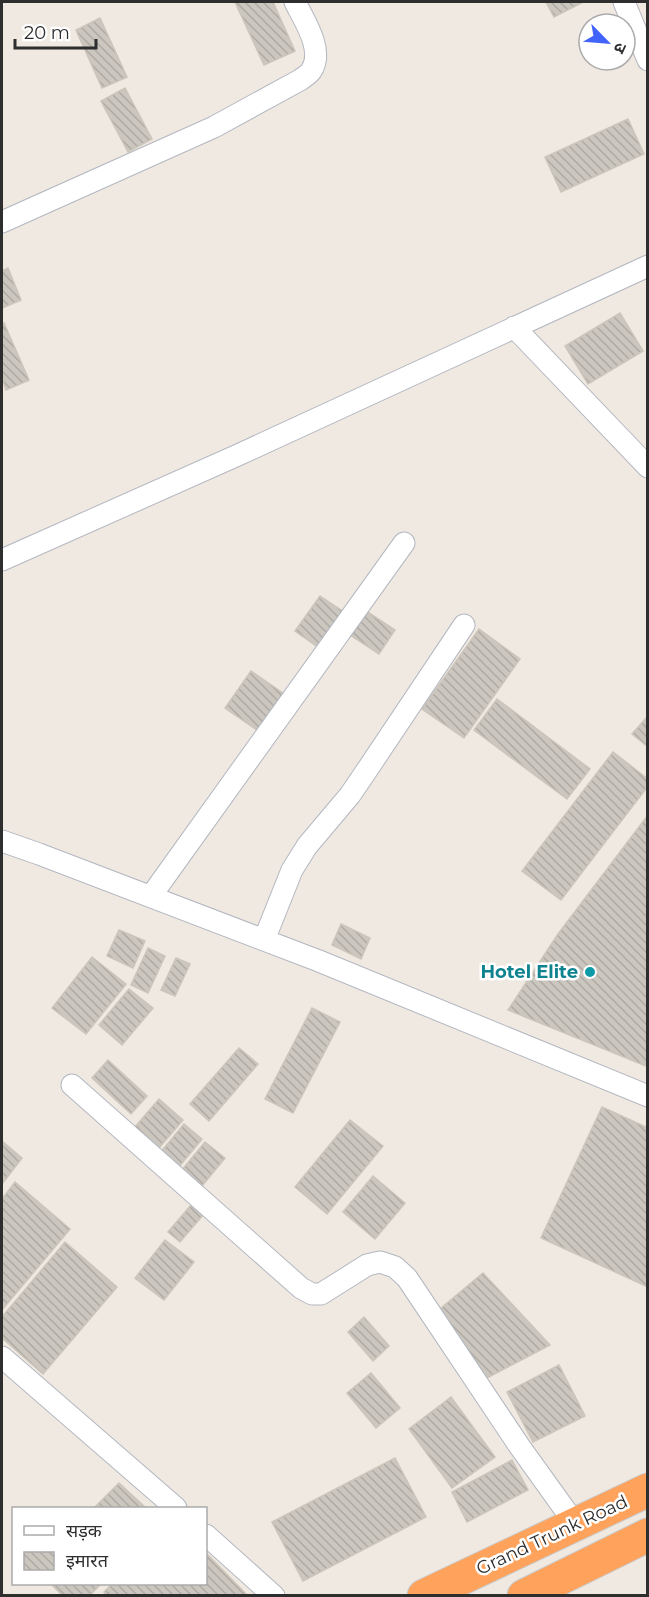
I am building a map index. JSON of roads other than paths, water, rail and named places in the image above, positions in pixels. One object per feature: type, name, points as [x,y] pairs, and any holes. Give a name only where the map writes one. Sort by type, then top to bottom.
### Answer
[{"type":"highway","name":"Grand Trunk Road","points":[[424,1596],[648,1490]]},
{"type":"highway","points":[[524,1596],[648,1535]]},
{"type":"street","points":[[2,222],[214,127],[311,72],[316,61],[316,47],[296,2]]},
{"type":"street","points":[[624,2],[648,60]]},
{"type":"street","points":[[2,560],[238,455],[648,266]]},
{"type":"street","points":[[514,327],[648,467]]},
{"type":"street","points":[[151,897],[404,543]]},
{"type":"street","points":[[264,940],[292,870],[307,846],[350,795],[464,625]]},
{"type":"street","points":[[2,841],[319,961],[648,1096]]},
{"type":"street","points":[[72,1085],[301,1288],[312,1294],[321,1294],[367,1265],[380,1262],[395,1267],[406,1278],[520,1447],[576,1525]]},
{"type":"street","points":[[2,1357],[174,1507]]},
{"type":"street","points":[[207,1536],[274,1596]]},
{"type":"place","name":"Hotel Elite","points":[[590,972]]}]
